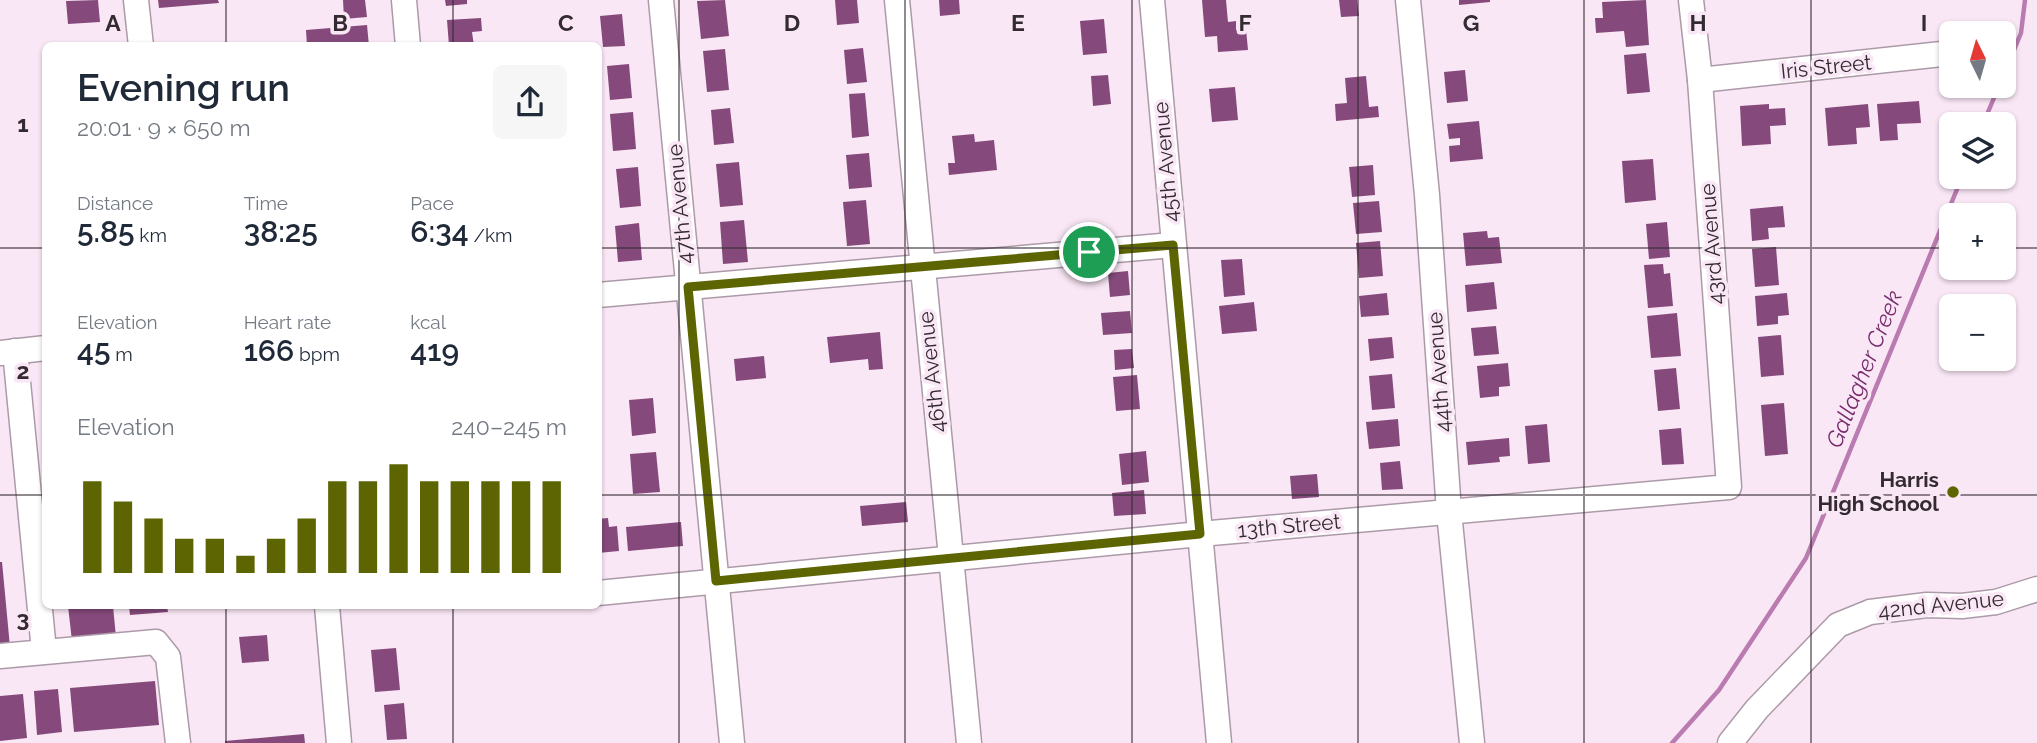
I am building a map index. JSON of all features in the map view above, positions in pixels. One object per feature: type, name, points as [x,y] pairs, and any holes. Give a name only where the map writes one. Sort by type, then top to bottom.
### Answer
[{"type":"street","points":[[136,0],[141,42]]},
{"type":"street","points":[[404,0],[408,42]]},
{"type":"street","name":"47th Avenue","points":[[661,0],[732,743]]},
{"type":"street","name":"46th Avenue","points":[[897,0],[969,743]]},
{"type":"street","name":"45th Avenue","points":[[1152,0],[1219,743]]},
{"type":"street","name":"44th Avenue","points":[[1408,0],[1427,195],[1449,512],[1472,743]]},
{"type":"street","name":"43rd Avenue","points":[[1691,0],[1700,80],[1729,487]]},
{"type":"street","name":"Iris Street","points":[[1700,80],[1939,54]]},
{"type":"street","points":[[602,295],[1173,245]]},
{"type":"street","points":[[42,348],[8,352],[44,651]]},
{"type":"street","name":"13th Street","points":[[602,593],[1200,534],[1729,487]]},
{"type":"street","name":"42nd Avenue","points":[[1730,743],[1757,709],[1838,625],[1870,612],[1927,604],[1962,606],[1996,602],[2037,589]]},
{"type":"street","points":[[327,609],[339,743]]},
{"type":"street","points":[[0,656],[156,642],[168,657],[178,743]]},
{"type":"building","points":[[98,0],[100,22],[68,24],[66,1]]},
{"type":"building","points":[[158,0],[218,0],[219,3],[159,8]]},
{"type":"building","points":[[343,0],[365,0],[367,17],[344,19]]},
{"type":"building","points":[[445,0],[467,0],[467,4],[446,6]]},
{"type":"building","points":[[725,0],[729,36],[701,39],[697,1]]},
{"type":"building","points":[[835,0],[857,0],[859,23],[837,25]]},
{"type":"building","points":[[939,0],[959,0],[960,14],[940,16]]},
{"type":"building","points":[[1202,0],[1226,0],[1228,22],[1236,21],[1236,30],[1246,29],[1248,50],[1218,52],[1217,36],[1205,37]]},
{"type":"building","points":[[1339,0],[1357,0],[1359,16],[1341,17]]},
{"type":"building","points":[[1459,0],[1490,0],[1490,2],[1459,5]]},
{"type":"building","points":[[1646,0],[1649,45],[1626,47],[1624,31],[1596,33],[1595,18],[1603,18],[1602,2]]},
{"type":"building","points":[[622,14],[625,46],[603,47],[600,16]]},
{"type":"building","points":[[481,18],[482,31],[472,32],[473,42],[449,42],[447,20]]},
{"type":"building","points":[[1104,19],[1107,53],[1083,55],[1080,21]]},
{"type":"building","points":[[367,25],[369,42],[307,42],[306,30]]},
{"type":"building","points":[[863,48],[867,82],[847,84],[844,50]]},
{"type":"building","points":[[725,49],[729,90],[707,92],[703,51]]},
{"type":"building","points":[[1646,53],[1650,92],[1627,94],[1624,55]]},
{"type":"building","points":[[629,64],[632,98],[610,100],[607,66]]},
{"type":"building","points":[[1465,70],[1468,101],[1447,103],[1444,72]]},
{"type":"building","points":[[1108,75],[1111,104],[1093,106],[1091,76]]},
{"type":"building","points":[[1366,76],[1369,107],[1378,106],[1379,117],[1336,121],[1335,104],[1347,103],[1345,78]]},
{"type":"building","points":[[1235,87],[1238,120],[1212,122],[1209,89]]},
{"type":"building","points":[[865,93],[869,136],[852,138],[849,94]]},
{"type":"building","points":[[1919,101],[1921,123],[1897,124],[1898,140],[1880,141],[1877,104]]},
{"type":"building","points":[[1769,104],[1769,109],[1785,108],[1786,125],[1770,126],[1771,144],[1742,146],[1740,106]]},
{"type":"building","points":[[1868,104],[1870,127],[1856,128],[1857,144],[1828,146],[1825,108]]},
{"type":"building","points":[[730,108],[734,143],[714,145],[711,110]]},
{"type":"building","points":[[633,112],[636,149],[613,151],[610,114]]},
{"type":"building","points":[[1479,121],[1483,159],[1450,162],[1449,146],[1460,145],[1460,138],[1449,139],[1447,124]]},
{"type":"building","points":[[974,134],[975,142],[994,140],[997,170],[949,175],[948,163],[955,163],[952,136]]},
{"type":"building","points":[[869,153],[872,187],[849,189],[846,155]]},
{"type":"building","points":[[1653,159],[1656,200],[1625,203],[1622,161]]},
{"type":"building","points":[[739,162],[743,205],[720,207],[716,164]]},
{"type":"building","points":[[1373,165],[1375,195],[1352,197],[1349,167]]},
{"type":"building","points":[[638,167],[641,206],[620,208],[616,169]]},
{"type":"building","points":[[866,200],[870,244],[847,246],[843,202]]},
{"type":"building","points":[[1379,201],[1382,232],[1356,234],[1353,203]]},
{"type":"building","points":[[1783,206],[1785,227],[1768,228],[1769,239],[1752,241],[1750,209]]},
{"type":"building","points":[[744,220],[748,262],[723,264],[720,222]]},
{"type":"building","points":[[1667,222],[1670,257],[1649,259],[1646,224]]},
{"type":"building","points":[[639,223],[642,260],[618,262],[615,226]]},
{"type":"building","points":[[1487,231],[1488,238],[1499,237],[1502,263],[1466,266],[1463,233]]},
{"type":"building","points":[[1380,241],[1383,276],[1359,278],[1356,243]]},
{"type":"building","points":[[1776,247],[1779,285],[1755,287],[1752,249]]},
{"type":"building","points":[[1242,259],[1245,295],[1224,297],[1221,260]]},
{"type":"building","points":[[1663,264],[1664,274],[1670,273],[1673,306],[1648,308],[1644,265]]},
{"type":"building","points":[[1128,271],[1130,295],[1110,297],[1108,273]]},
{"type":"building","points":[[1494,282],[1497,309],[1467,312],[1465,285]]},
{"type":"building","points":[[1387,293],[1389,315],[1361,317],[1359,296]]},
{"type":"building","points":[[1787,293],[1789,315],[1778,316],[1778,324],[1757,326],[1755,296]]},
{"type":"building","points":[[1254,302],[1257,331],[1222,334],[1219,306]]},
{"type":"building","points":[[1130,311],[1132,333],[1103,335],[1101,313]]},
{"type":"building","points":[[1677,313],[1681,356],[1651,358],[1647,316]]},
{"type":"building","points":[[1496,326],[1499,354],[1474,356],[1471,328]]},
{"type":"building","points":[[880,332],[883,369],[869,370],[868,359],[830,363],[827,337]]},
{"type":"building","points":[[1781,335],[1784,375],[1761,377],[1758,337]]},
{"type":"building","points":[[1392,337],[1394,358],[1370,361],[1368,339]]},
{"type":"building","points":[[1132,349],[1134,368],[1115,370],[1114,350]]},
{"type":"building","points":[[764,356],[766,378],[736,381],[734,359]]},
{"type":"building","points":[[1508,363],[1510,386],[1499,387],[1499,396],[1480,398],[1477,366]]},
{"type":"building","points":[[1676,368],[1680,409],[1658,411],[1654,370]]},
{"type":"building","points":[[1392,374],[1395,408],[1372,410],[1369,376]]},
{"type":"building","points":[[1137,375],[1140,409],[1116,411],[1113,377]]},
{"type":"building","points":[[653,398],[656,433],[632,436],[629,400]]},
{"type":"building","points":[[1784,403],[1788,454],[1765,456],[1761,405]]},
{"type":"building","points":[[1398,419],[1400,446],[1369,449],[1366,422]]},
{"type":"building","points":[[1547,424],[1550,462],[1528,464],[1525,426]]},
{"type":"building","points":[[1681,428],[1684,464],[1662,465],[1659,430]]},
{"type":"building","points":[[1509,438],[1510,456],[1499,457],[1500,462],[1468,465],[1466,442]]},
{"type":"building","points":[[1146,451],[1149,482],[1122,485],[1119,454]]},
{"type":"building","points":[[656,452],[660,492],[633,494],[630,454]]},
{"type":"building","points":[[1400,461],[1403,489],[1382,490],[1380,463]]},
{"type":"building","points":[[1317,474],[1319,497],[1292,499],[1290,476]]},
{"type":"building","points":[[1144,490],[1146,514],[1114,516],[1112,493]]},
{"type":"building","points":[[906,502],[908,522],[862,526],[860,506]]},
{"type":"building","points":[[608,518],[609,527],[617,526],[619,551],[602,553],[602,519]]},
{"type":"building","points":[[681,522],[683,546],[628,551],[626,527]]},
{"type":"building","points":[[0,562],[10,647],[0,648]]},
{"type":"building","points":[[68,609],[113,609],[116,637],[72,641]]},
{"type":"building","points":[[129,609],[168,609],[168,612],[130,615]]},
{"type":"building","points":[[267,635],[269,661],[242,663],[239,637]]},
{"type":"building","points":[[396,648],[400,690],[375,692],[371,650]]},
{"type":"building","points":[[155,681],[159,725],[74,732],[70,688]]},
{"type":"building","points":[[58,689],[62,732],[37,735],[34,691]]},
{"type":"building","points":[[23,694],[27,738],[0,741],[0,696]]},
{"type":"building","points":[[404,703],[407,739],[387,740],[384,705]]},
{"type":"building","points":[[304,734],[305,743],[225,743],[225,741]]},
{"type":"waterway","name":"Gallagher Creek","points":[[2016,45],[2021,33],[2025,0]]},
{"type":"waterway","name":"Gallagher Creek","points":[[1988,112],[1994,98]]},
{"type":"waterway","name":"Gallagher Creek","points":[[1672,743],[1719,690],[1806,558],[1957,189]]},
{"type":"place","name":"Harris High School","points":[[1953,492]]},
{"type":"route","points":[[1173,245],[1200,534],[716,581],[688,287],[1089,252],[1173,245]]}]
